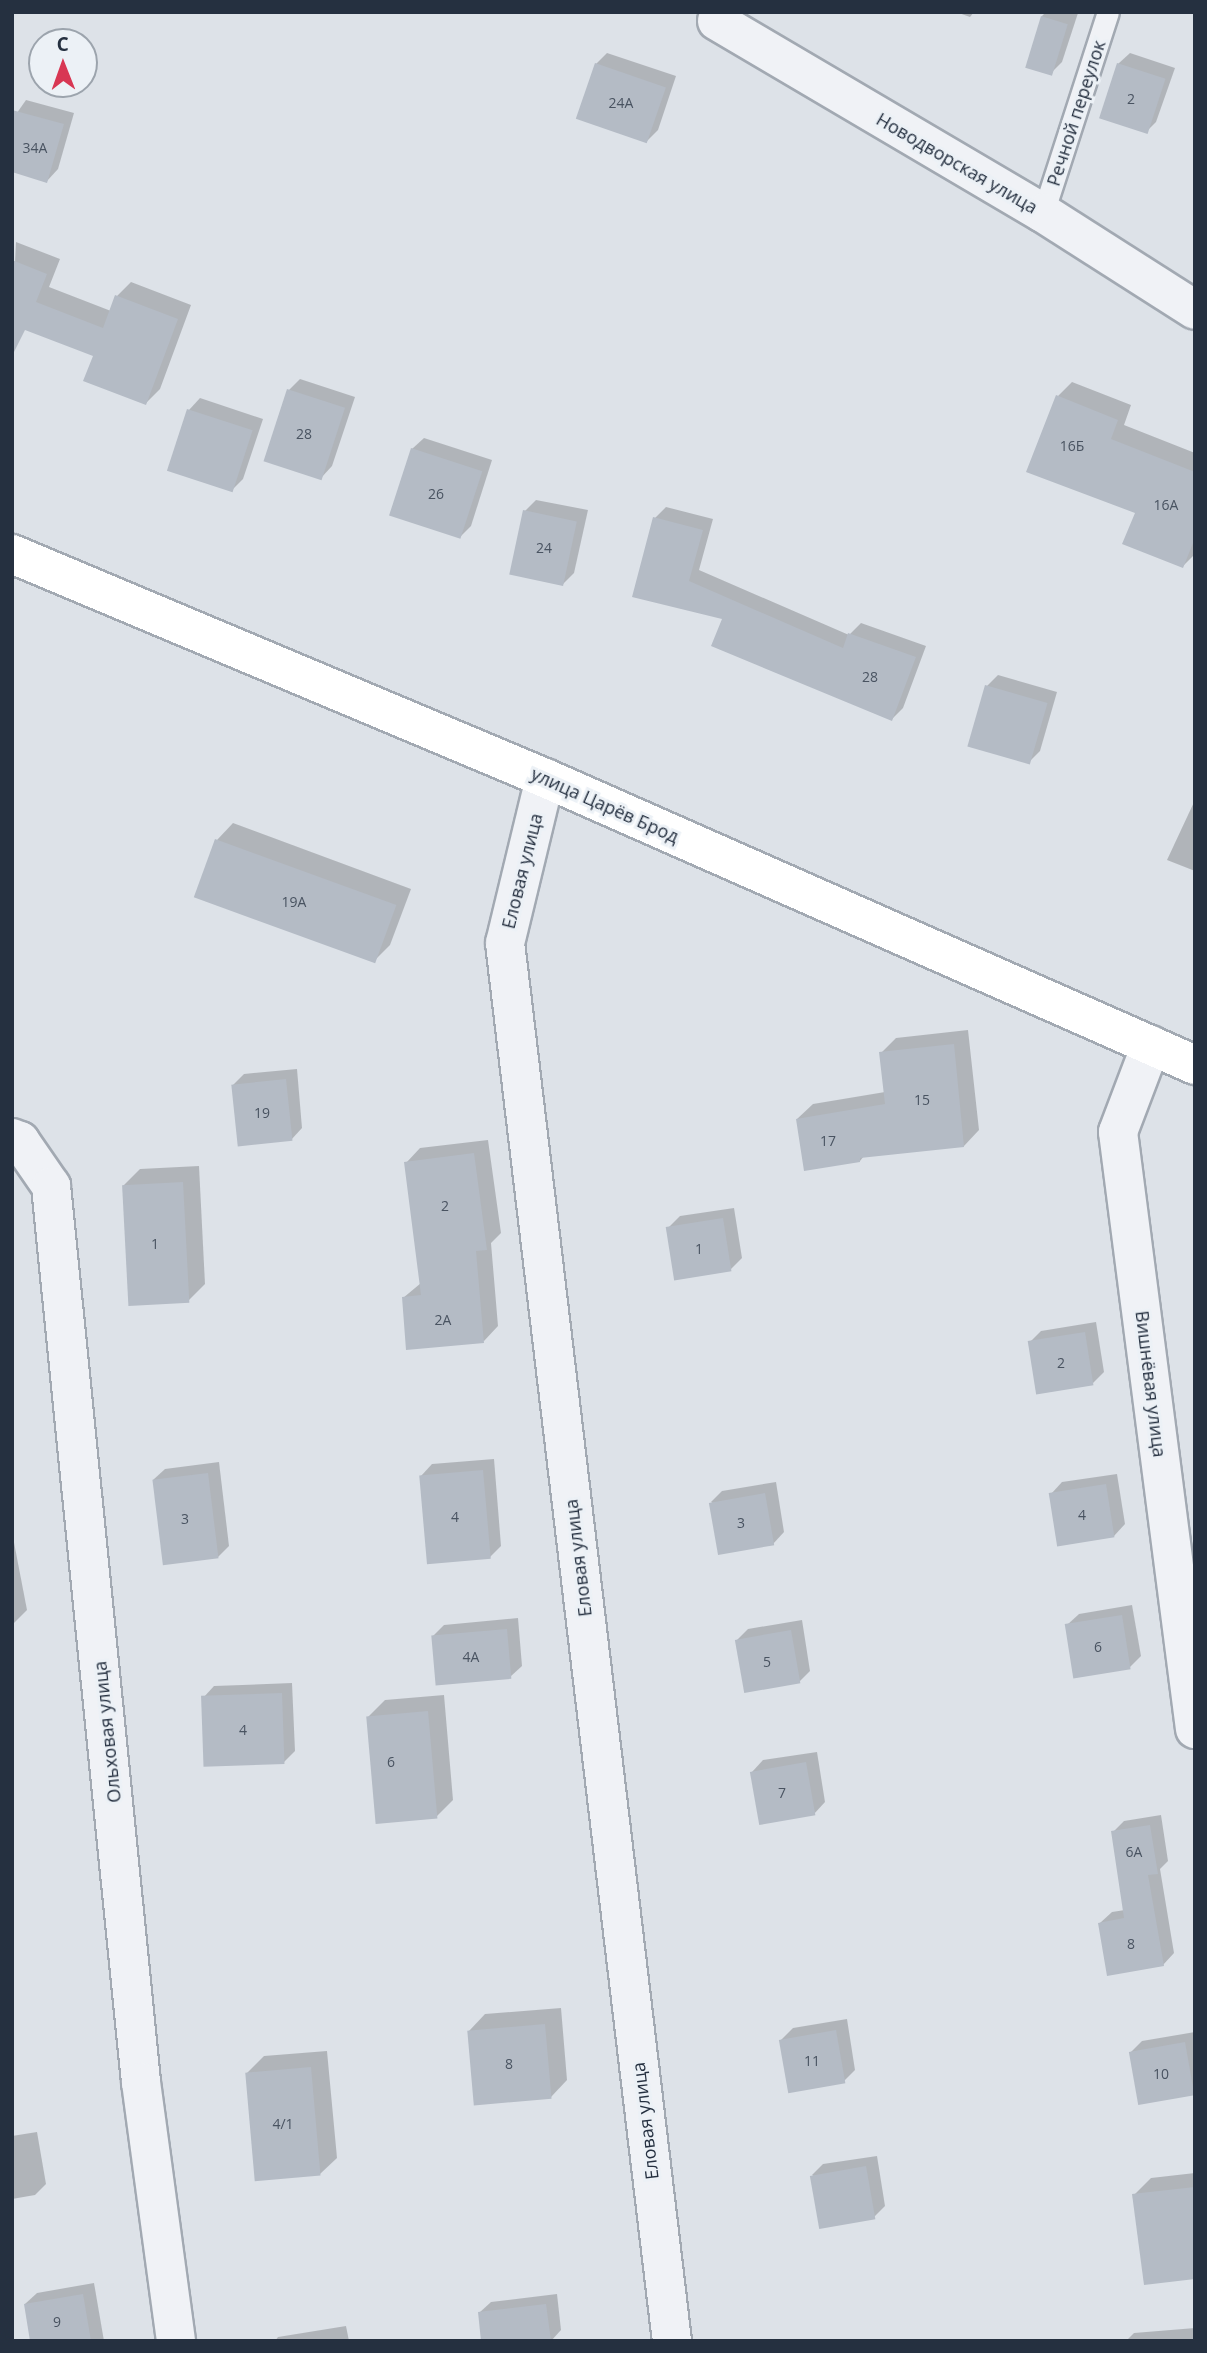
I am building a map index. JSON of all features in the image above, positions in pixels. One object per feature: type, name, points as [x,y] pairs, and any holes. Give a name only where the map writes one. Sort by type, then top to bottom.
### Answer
[{"type":"street","name":"Новодворская улица","points":[[717,21],[1043,213],[1195,310]]},
{"type":"street","name":"улица Царёв Брод","points":[[12,554],[545,778],[1195,1065]]},
{"type":"street","name":"Еловая улица","points":[[545,778],[505,943],[671,2341]]},
{"type":"street","name":"Вишнёвая улица","points":[[1151,1045],[1118,1132],[1195,1729]]},
{"type":"street","name":"Ольховая улица","points":[[12,1138],[20,1141],[51,1186],[141,2082],[176,2341]]},
{"type":"lane","name":"Речной переулок","points":[[1043,213],[1108,12]]},
{"type":"building","points":[[1041,16],[1068,24],[1052,76],[1025,68]]},
{"type":"building","points":[[595,63],[666,87],[647,143],[576,119]]},
{"type":"building","points":[[1117,63],[1166,79],[1148,134],[1099,118]]},
{"type":"building","points":[[12,110],[64,124],[47,183],[12,172]]},
{"type":"building","points":[[12,260],[47,274],[36,302],[103,328],[115,295],[178,319],[146,405],[83,381],[93,356],[25,330],[12,356]]},
{"type":"building","points":[[287,389],[345,408],[322,480],[264,461]]},
{"type":"building","points":[[1056,395],[1118,420],[1111,439],[1195,472],[1195,538],[1183,568],[1122,544],[1135,513],[1026,472]]},
{"type":"building","points":[[187,409],[253,430],[233,492],[167,471]]},
{"type":"building","points":[[411,448],[482,471],[460,539],[389,516]]},
{"type":"building","points":[[523,510],[577,521],[563,586],[509,575]]},
{"type":"building","points":[[653,517],[703,530],[689,581],[843,648],[848,633],[916,657],[892,721],[711,646],[722,619],[632,597]]},
{"type":"building","points":[[985,685],[1047,703],[1030,764],[967,747]]},
{"type":"building","points":[[215,839],[396,905],[375,963],[194,897]]},
{"type":"building","points":[[954,1044],[964,1147],[860,1158],[860,1162],[804,1171],[796,1119],[885,1104],[879,1052]]},
{"type":"building","points":[[286,1079],[292,1141],[238,1146],[231,1085]]},
{"type":"building","points":[[474,1153],[487,1250],[476,1251],[484,1343],[406,1350],[402,1297],[421,1295],[404,1162]]},
{"type":"building","points":[[183,1182],[189,1303],[128,1306],[122,1185]]},
{"type":"building","points":[[723,1218],[731,1271],[674,1280],[666,1227]]},
{"type":"building","points":[[1085,1332],[1093,1385],[1036,1394],[1028,1341]]},
{"type":"building","points":[[483,1470],[491,1559],[427,1564],[419,1476]]},
{"type":"building","points":[[208,1473],[218,1558],[163,1565],[152,1480]]},
{"type":"building","points":[[1106,1484],[1114,1537],[1057,1546],[1049,1493]]},
{"type":"building","points":[[765,1493],[774,1545],[718,1555],[709,1503]]},
{"type":"building","points":[[1122,1615],[1131,1669],[1073,1678],[1065,1624]]},
{"type":"building","points":[[507,1629],[511,1679],[436,1685],[431,1636]]},
{"type":"building","points":[[791,1630],[800,1683],[744,1693],[735,1640]]},
{"type":"building","points":[[282,1693],[284,1764],[204,1767],[201,1696]]},
{"type":"building","points":[[428,1711],[437,1819],[376,1824],[366,1716]]},
{"type":"building","points":[[806,1762],[815,1815],[759,1825],[750,1772]]},
{"type":"building","points":[[1150,1825],[1158,1874],[1148,1875],[1164,1966],[1107,1976],[1098,1923],[1124,1918],[1111,1831]]},
{"type":"building","points":[[545,2024],[552,2099],[474,2106],[467,2031]]},
{"type":"building","points":[[836,2030],[845,2083],[788,2093],[779,2040]]},
{"type":"building","points":[[1185,2042],[1194,2095],[1138,2105],[1129,2052]]},
{"type":"building","points":[[311,2067],[320,2176],[255,2181],[245,2073]]},
{"type":"building","points":[[866,2166],[875,2219],[819,2229],[810,2176]]},
{"type":"building","points":[[1195,2187],[1195,2279],[1144,2285],[1132,2194]]},
{"type":"building","points":[[83,2294],[91,2341],[30,2341],[24,2304]]},
{"type":"building","points":[[546,2304],[551,2341],[481,2341],[478,2312]]}]
